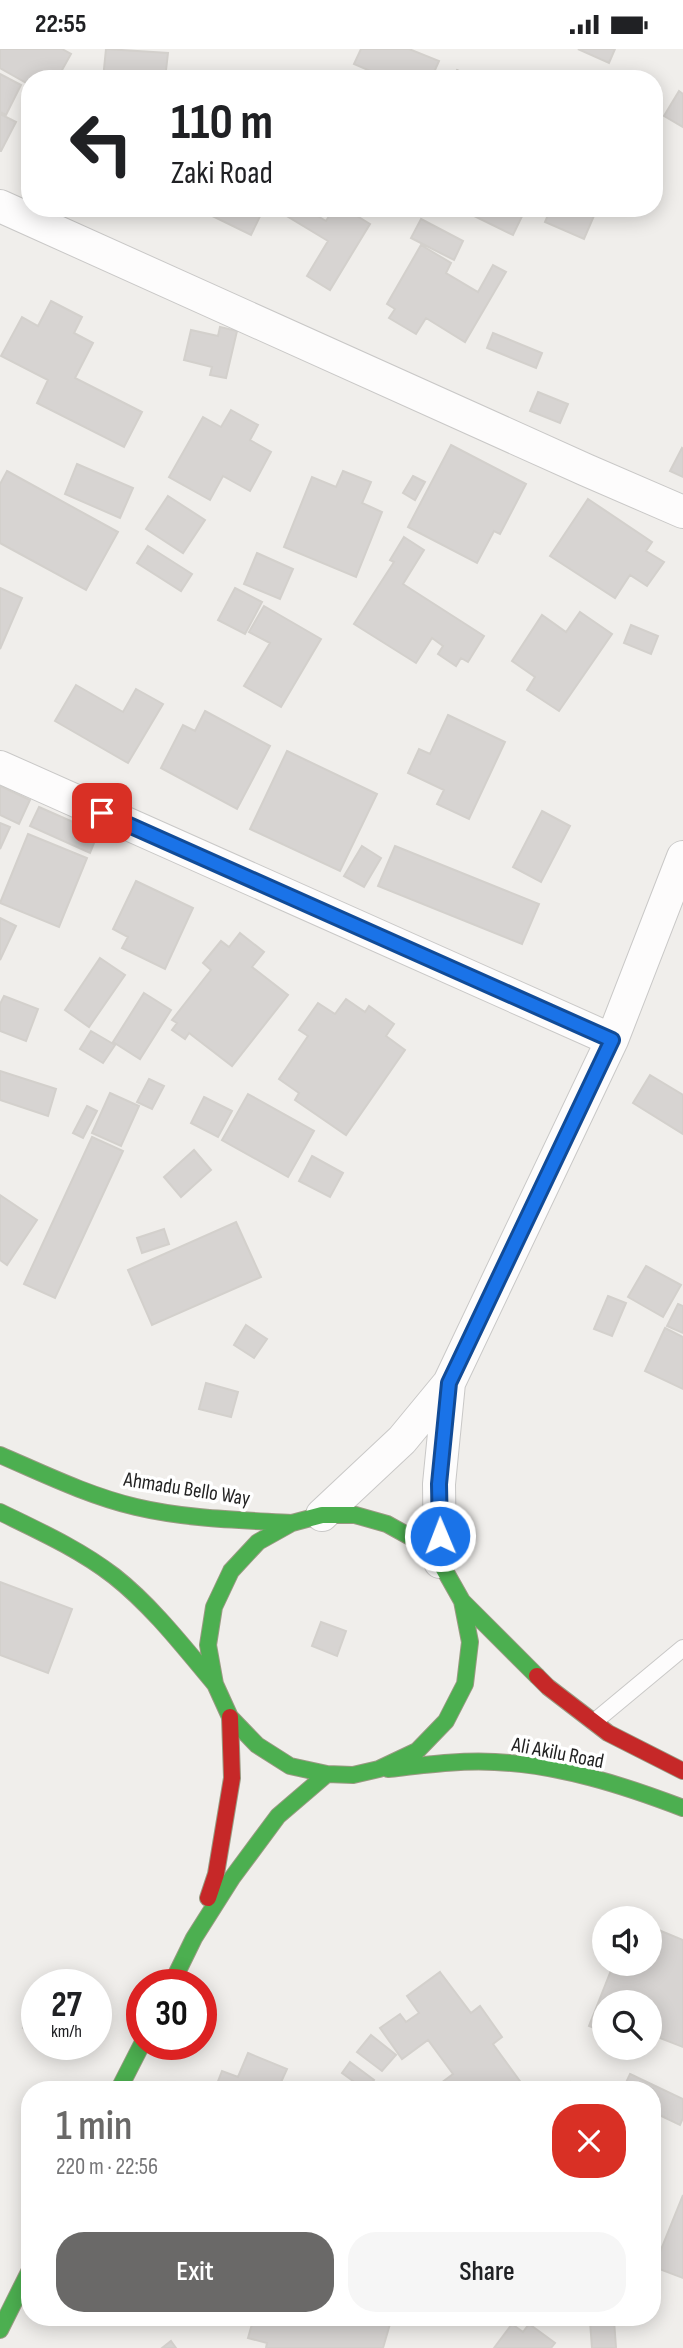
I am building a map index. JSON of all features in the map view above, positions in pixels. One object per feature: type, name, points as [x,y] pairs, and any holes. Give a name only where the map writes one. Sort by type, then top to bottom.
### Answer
[{"type":"main road","name":"Ahmadu Bello Way","points":[[0,1455],[64,1482],[136,1507],[218,1519],[307,1519],[355,1515],[387,1524],[416,1539],[440,1562],[462,1601]]},
{"type":"main road","points":[[0,1512],[58,1541],[114,1576],[160,1620],[215,1684]]},
{"type":"main road","points":[[307,1519],[258,1542],[231,1571],[214,1607],[208,1645],[215,1684],[230,1717],[257,1745],[290,1766],[327,1775],[353,1775],[379,1769],[417,1751],[446,1721],[465,1684],[470,1642],[462,1601]]},
{"type":"main road","name":"Ali Akilu Road","points":[[462,1601],[548,1687],[608,1733],[683,1771]]},
{"type":"main road","points":[[179,1969],[194,1938],[216,1874],[232,1779],[230,1717]]},
{"type":"main road","name":"Ali Akilu Road","points":[[379,1769],[451,1763],[510,1762],[573,1773],[683,1808]]},
{"type":"main road","points":[[194,1938],[232,1878],[278,1816],[327,1775]]},
{"type":"main road","points":[[123,2081],[134,2060]]},
{"type":"main road","points":[[0,2330],[21,2288]]},
{"type":"street","points":[[0,206],[21,215]]},
{"type":"street","points":[[24,217],[683,512]]},
{"type":"street","points":[[0,767],[612,1040]]},
{"type":"street","points":[[307,1519],[402,1440],[449,1383],[612,1040],[683,857]]},
{"type":"street","points":[[440,1562],[439,1484],[449,1383]]},
{"type":"lane","points":[[594,1722],[683,1648]]},
{"type":"building","points":[[0,49],[62,49],[71,54],[62,70],[21,70],[21,80],[0,68]]},
{"type":"building","points":[[106,49],[168,53],[166,70],[104,70]]},
{"type":"building","points":[[361,49],[409,49],[439,61],[435,70],[368,70],[354,64]]},
{"type":"building","points":[[578,49],[615,49],[609,63]]},
{"type":"building","points":[[0,74],[21,85],[6,115],[0,112]]},
{"type":"building","points":[[679,91],[683,94],[683,127],[664,116]]},
{"type":"building","points":[[0,114],[16,122],[1,151],[0,151]]},
{"type":"building","points":[[214,217],[260,217],[251,235]]},
{"type":"building","points":[[289,217],[319,217],[326,221],[328,217],[359,217],[370,224],[330,290],[307,276],[328,241]]},
{"type":"building","points":[[476,217],[522,217],[513,235]]},
{"type":"building","points":[[547,217],[593,217],[584,239],[545,222]]},
{"type":"building","points":[[421,219],[463,241],[454,260],[411,238]]},
{"type":"building","points":[[421,245],[451,263],[446,273],[478,292],[493,265],[506,272],[465,342],[426,318],[416,334],[389,318],[395,309],[387,304]]},
{"type":"building","points":[[51,301],[82,317],[74,333],[93,343],[75,378],[142,412],[124,447],[37,403],[48,380],[1,356],[22,317],[38,326]]},
{"type":"building","points":[[220,327],[237,331],[226,378],[210,375],[212,367],[184,360],[191,330],[218,336]]},
{"type":"building","points":[[493,333],[542,353],[536,368],[487,348]]},
{"type":"building","points":[[538,392],[568,404],[560,423],[530,411]]},
{"type":"building","points":[[231,410],[258,425],[250,440],[271,452],[250,491],[223,476],[210,500],[169,477],[203,417],[221,427]]},
{"type":"building","points":[[451,445],[526,484],[500,534],[494,531],[477,563],[408,527]]},
{"type":"building","points":[[683,449],[683,477],[670,471]]},
{"type":"building","points":[[77,464],[133,488],[120,518],[65,494]]},
{"type":"building","points":[[7,471],[118,532],[86,590],[0,543],[0,484]]},
{"type":"building","points":[[343,471],[371,482],[362,503],[382,512],[356,577],[284,547],[312,477],[336,487]]},
{"type":"building","points":[[413,476],[425,482],[415,500],[403,493]]},
{"type":"building","points":[[168,496],[205,520],[183,553],[146,529]]},
{"type":"building","points":[[588,499],[652,542],[646,551],[664,562],[647,586],[630,575],[615,598],[550,556]]},
{"type":"building","points":[[404,537],[424,550],[403,584],[484,636],[468,662],[461,658],[456,666],[438,654],[443,646],[432,638],[416,663],[354,624],[394,562],[390,560]]},
{"type":"building","points":[[148,546],[192,574],[181,591],[137,563]]},
{"type":"building","points":[[257,553],[293,569],[280,599],[244,584]]},
{"type":"building","points":[[0,588],[22,598],[0,649]]},
{"type":"building","points":[[235,588],[262,602],[245,634],[218,620]]},
{"type":"building","points":[[264,606],[321,639],[281,707],[244,686],[270,643],[249,632]]},
{"type":"building","points":[[580,612],[612,634],[559,711],[527,690],[535,677],[512,661],[542,615],[566,632]]},
{"type":"building","points":[[631,625],[658,636],[651,654],[624,643]]},
{"type":"building","points":[[76,685],[123,712],[136,689],[163,704],[128,763],[55,721]]},
{"type":"building","points":[[205,711],[270,746],[237,809],[161,768],[183,725],[195,731]]},
{"type":"building","points":[[448,715],[505,742],[469,819],[437,804],[444,790],[408,773],[419,749],[430,754]]},
{"type":"building","points":[[287,751],[377,794],[340,871],[250,829]]},
{"type":"building","points":[[0,786],[30,800],[19,824],[0,815]]},
{"type":"building","points":[[39,807],[98,833],[90,853],[30,826]]},
{"type":"building","points":[[542,811],[570,826],[541,882],[513,867]]},
{"type":"building","points":[[0,823],[10,827],[0,849]]},
{"type":"building","points":[[28,834],[87,858],[59,927],[0,903]]},
{"type":"building","points":[[362,846],[381,858],[364,887],[344,876]]},
{"type":"building","points":[[395,846],[539,904],[522,944],[378,886]]},
{"type":"building","points":[[136,881],[193,908],[165,969],[122,948],[128,937],[113,929]]},
{"type":"building","points":[[0,918],[16,926],[0,960]]},
{"type":"building","points":[[240,933],[264,952],[252,967],[288,995],[232,1066],[189,1033],[185,1039],[172,1030],[177,1023],[172,1020],[211,970],[203,963],[221,941],[229,947]]},
{"type":"building","points":[[100,958],[125,975],[89,1027],[65,1010]]},
{"type":"building","points":[[144,993],[171,1010],[140,1059],[113,1042]]},
{"type":"building","points":[[4,996],[38,1009],[26,1041],[0,1031],[0,1004]]},
{"type":"building","points":[[346,999],[365,1012],[369,1006],[394,1024],[386,1036],[405,1050],[346,1135],[295,1100],[299,1093],[279,1079],[308,1036],[299,1030],[318,1003],[335,1014]]},
{"type":"building","points":[[91,1031],[115,1045],[103,1063],[80,1049]]},
{"type":"building","points":[[0,1071],[56,1089],[48,1116],[0,1100]]},
{"type":"building","points":[[650,1075],[683,1095],[683,1134],[633,1103]]},
{"type":"building","points":[[149,1079],[164,1086],[152,1109],[137,1102]]},
{"type":"building","points":[[110,1093],[139,1106],[121,1146],[92,1133]]},
{"type":"building","points":[[248,1094],[314,1131],[288,1177],[222,1140]]},
{"type":"building","points":[[204,1097],[232,1111],[218,1137],[191,1123]]},
{"type":"building","points":[[87,1106],[97,1111],[83,1138],[73,1133]]},
{"type":"building","points":[[92,1137],[123,1151],[55,1298],[24,1284]]},
{"type":"building","points":[[194,1150],[211,1170],[181,1197],[164,1177]]},
{"type":"building","points":[[312,1156],[343,1173],[330,1197],[299,1181]]},
{"type":"building","points":[[0,1195],[37,1220],[7,1265],[0,1260]]},
{"type":"building","points":[[236,1222],[261,1277],[152,1325],[128,1270]]},
{"type":"building","points":[[164,1229],[169,1244],[142,1253],[137,1238]]},
{"type":"building","points":[[646,1266],[681,1285],[663,1317],[628,1297]]},
{"type":"building","points":[[608,1296],[626,1303],[612,1336],[594,1329]]},
{"type":"building","points":[[678,1304],[683,1306],[683,1333],[667,1326]]},
{"type":"building","points":[[246,1325],[267,1339],[254,1358],[234,1345]]},
{"type":"building","points":[[665,1328],[683,1337],[683,1389],[645,1371]]},
{"type":"building","points":[[206,1383],[238,1392],[231,1417],[199,1409]]},
{"type":"building","points":[[0,1582],[72,1609],[48,1673],[0,1655]]},
{"type":"building","points":[[321,1622],[346,1631],[337,1656],[312,1646]]},
{"type":"building","points":[[662,1931],[683,1940],[683,2047],[662,2039],[662,1990],[603,1990],[609,1976],[662,1976]]},
{"type":"building","points":[[440,1972],[471,2013],[480,2006],[502,2037],[493,2044],[520,2081],[444,2081],[453,2074],[428,2040],[402,2059],[380,2028],[400,2014],[406,2022],[419,2013],[407,1996]]},
{"type":"building","points":[[371,2035],[396,2055],[382,2071],[357,2052]]},
{"type":"building","points":[[248,2053],[287,2069],[282,2081],[218,2081],[222,2071],[238,2077]]},
{"type":"building","points":[[350,2062],[374,2080],[353,2081],[342,2073]]},
{"type":"building","points":[[630,2074],[645,2081],[627,2081]]},
{"type":"building","points":[[661,2089],[683,2099],[683,2118],[680,2125],[661,2116]]},
{"type":"building","points":[[683,2195],[683,2278],[661,2270],[661,2250]]},
{"type":"building","points":[[251,2326],[389,2326],[383,2348],[266,2348],[267,2343],[248,2338]]},
{"type":"building","points":[[510,2326],[523,2332],[528,2326],[532,2326],[555,2343],[551,2348],[494,2348]]},
{"type":"building","points":[[590,2326],[614,2326],[616,2348],[592,2348]]},
{"type":"building","points":[[171,2341],[176,2348],[162,2348]]},
{"type":"traffic: fast","points":[[0,1455],[84,1491],[136,1507],[194,1517],[292,1523]]},
{"type":"traffic: fast","points":[[0,1512],[73,1549],[114,1576],[154,1613],[214,1683]]},
{"type":"traffic: fast","points":[[462,1601],[470,1642],[465,1684],[446,1721],[417,1751],[379,1769],[353,1775],[327,1774],[290,1766],[257,1745],[230,1717],[215,1684],[208,1645],[214,1607],[231,1571],[258,1542],[292,1523],[322,1515],[355,1515],[387,1524],[416,1540],[440,1562],[462,1601],[537,1676]]},
{"type":"traffic: fast","points":[[388,1769],[469,1762],[543,1767],[591,1777],[683,1808]]},
{"type":"traffic: fast","points":[[179,1969],[194,1938],[232,1878],[278,1816],[327,1774]]},
{"type":"traffic: fast","points":[[123,2081],[134,2060]]},
{"type":"traffic: fast","points":[[0,2330],[21,2288]]},
{"type":"traffic: jam","points":[[537,1676],[608,1733],[683,1771]]},
{"type":"traffic: jam","points":[[208,1898],[216,1874],[232,1778],[230,1717]]},
{"type":"route","points":[[102,813],[612,1040],[449,1383],[439,1484],[440,1536]]}]
